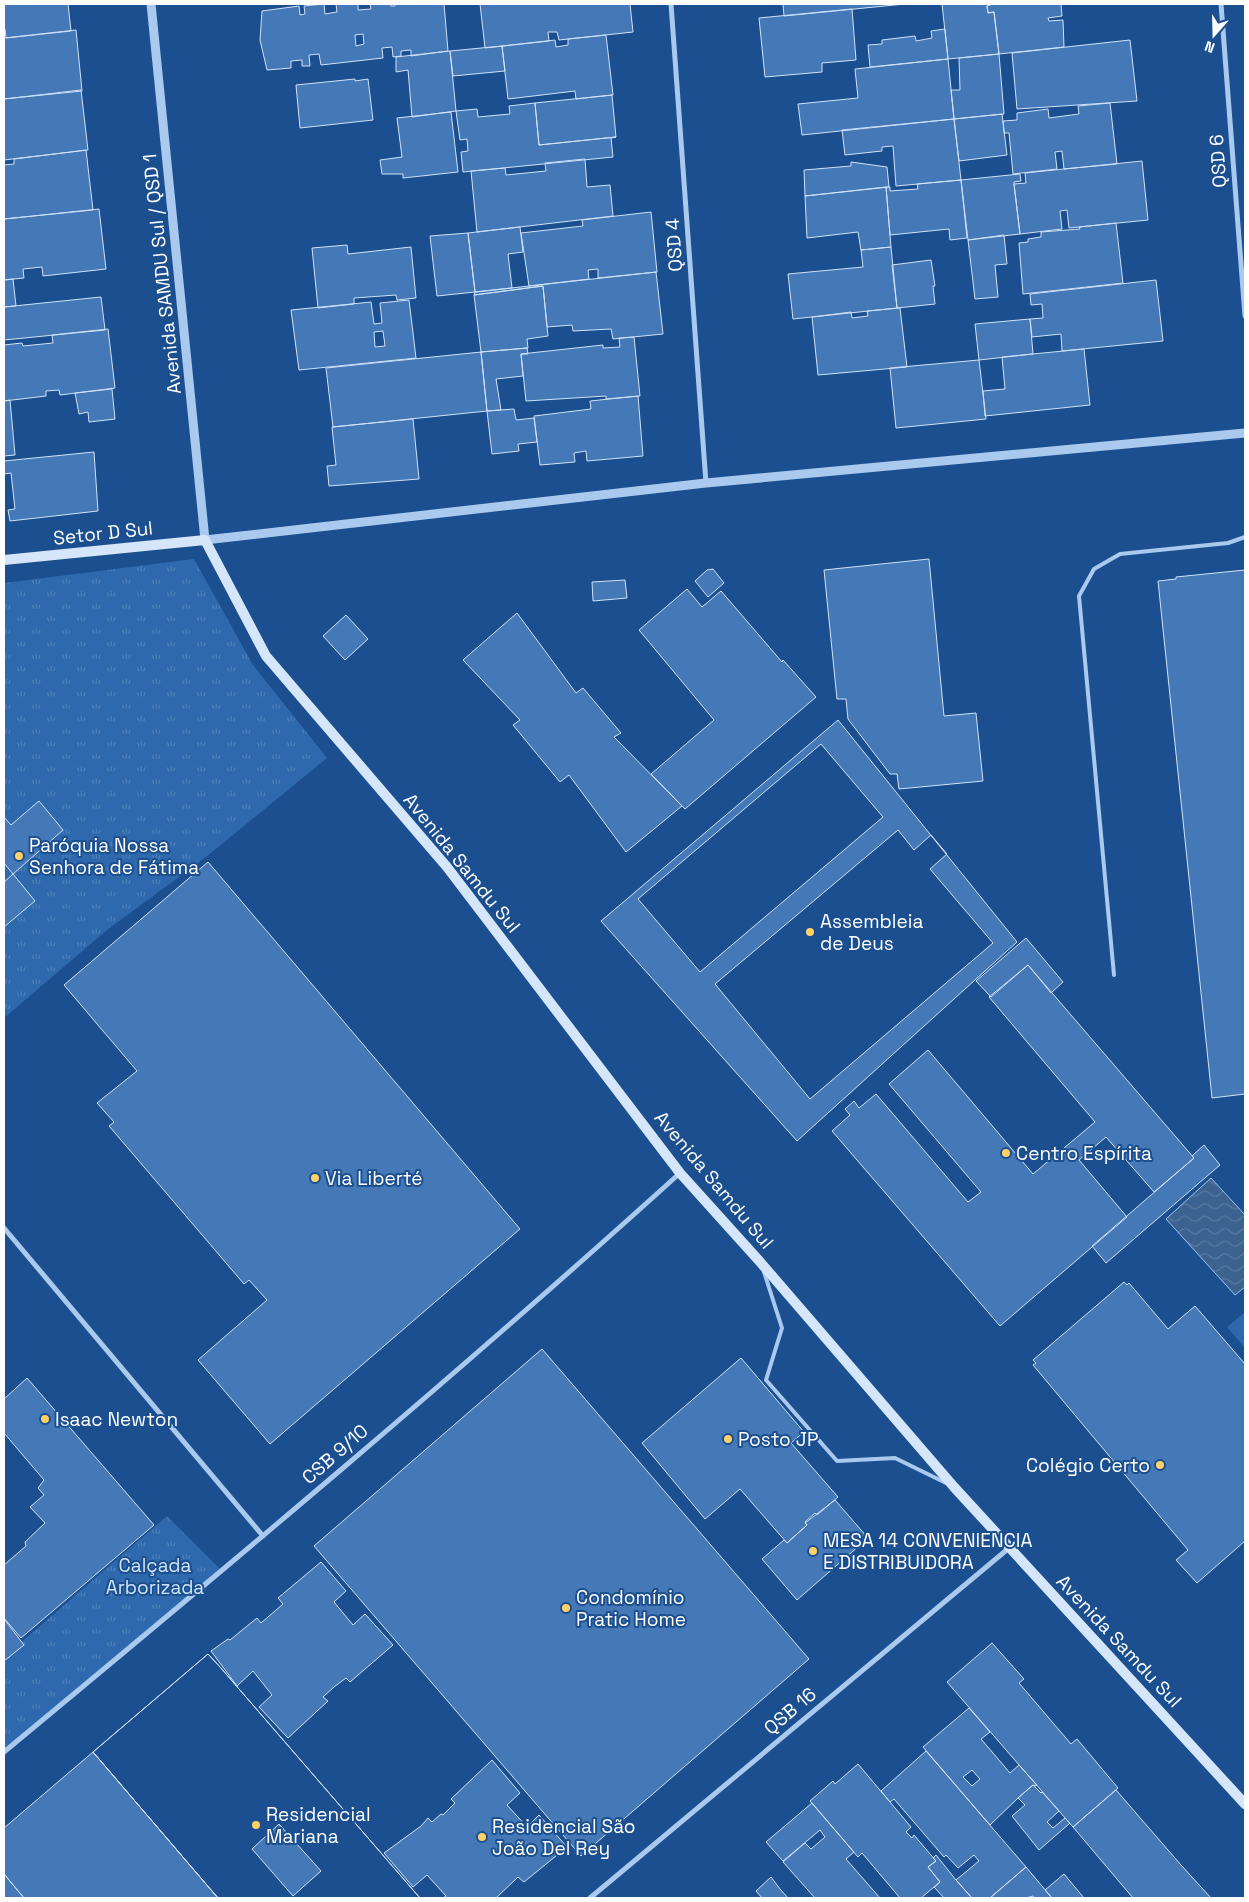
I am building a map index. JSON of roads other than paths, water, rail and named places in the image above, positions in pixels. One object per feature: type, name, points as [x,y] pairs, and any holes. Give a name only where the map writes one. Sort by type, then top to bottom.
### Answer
[{"type":"main road","name":"Setor D Sul","points":[[4,560],[205,540]]},
{"type":"main road","name":"Avenida Samdu Sul","points":[[205,540],[266,656],[447,867],[680,1173],[761,1263],[954,1487],[1245,1804]]},
{"type":"street","name":"Avenida SAMDU Sul / QSD 1","points":[[151,4],[205,540]]},
{"type":"street","name":"QSD 4","points":[[671,4],[706,483]]},
{"type":"street","name":"QSD 6","points":[[1221,4],[1245,316]]},
{"type":"street","points":[[205,540],[706,483],[1245,433]]},
{"type":"street","name":"CSB 9/10","points":[[4,1752],[263,1536],[594,1250],[680,1173]]},
{"type":"street","points":[[4,1228],[263,1536]]},
{"type":"street","name":"QSB 16","points":[[590,1898],[1009,1548]]},
{"type":"lane","points":[[1114,975],[1079,596],[1094,569],[1120,554],[1228,543],[1245,536]]},
{"type":"lane","points":[[761,1263],[782,1328],[766,1380],[836,1461],[895,1458],[954,1487]]},
{"type":"water","points":[[1211,1178],[1245,1215],[1245,1287],[1235,1295],[1166,1219]]},
{"type":"place","name":"Paróquia Nossa Senhora de Fátima","points":[[19,856]]},
{"type":"place","name":"Assembleia de Deus","points":[[810,932]]},
{"type":"place","name":"Centro Espírita","points":[[1006,1153]]},
{"type":"place","name":"Via Liberté","points":[[315,1178]]},
{"type":"place","name":"Isaac Newton","points":[[45,1419]]},
{"type":"place","name":"Posto JP","points":[[728,1439]]},
{"type":"place","name":"Colégio Certo","points":[[1160,1465]]},
{"type":"place","name":"MESA 14 CONVENIENCIA E DISTRIBUIDORA","points":[[813,1551]]},
{"type":"place","name":"Condomínio Pratic Home","points":[[566,1608]]},
{"type":"place","name":"Residencial Mariana","points":[[256,1825]]},
{"type":"place","name":"Residencial São João Del Rey","points":[[482,1837]]},
{"type":"park label","name":"Calçada Arborizada","points":[[155,1576]]}]
